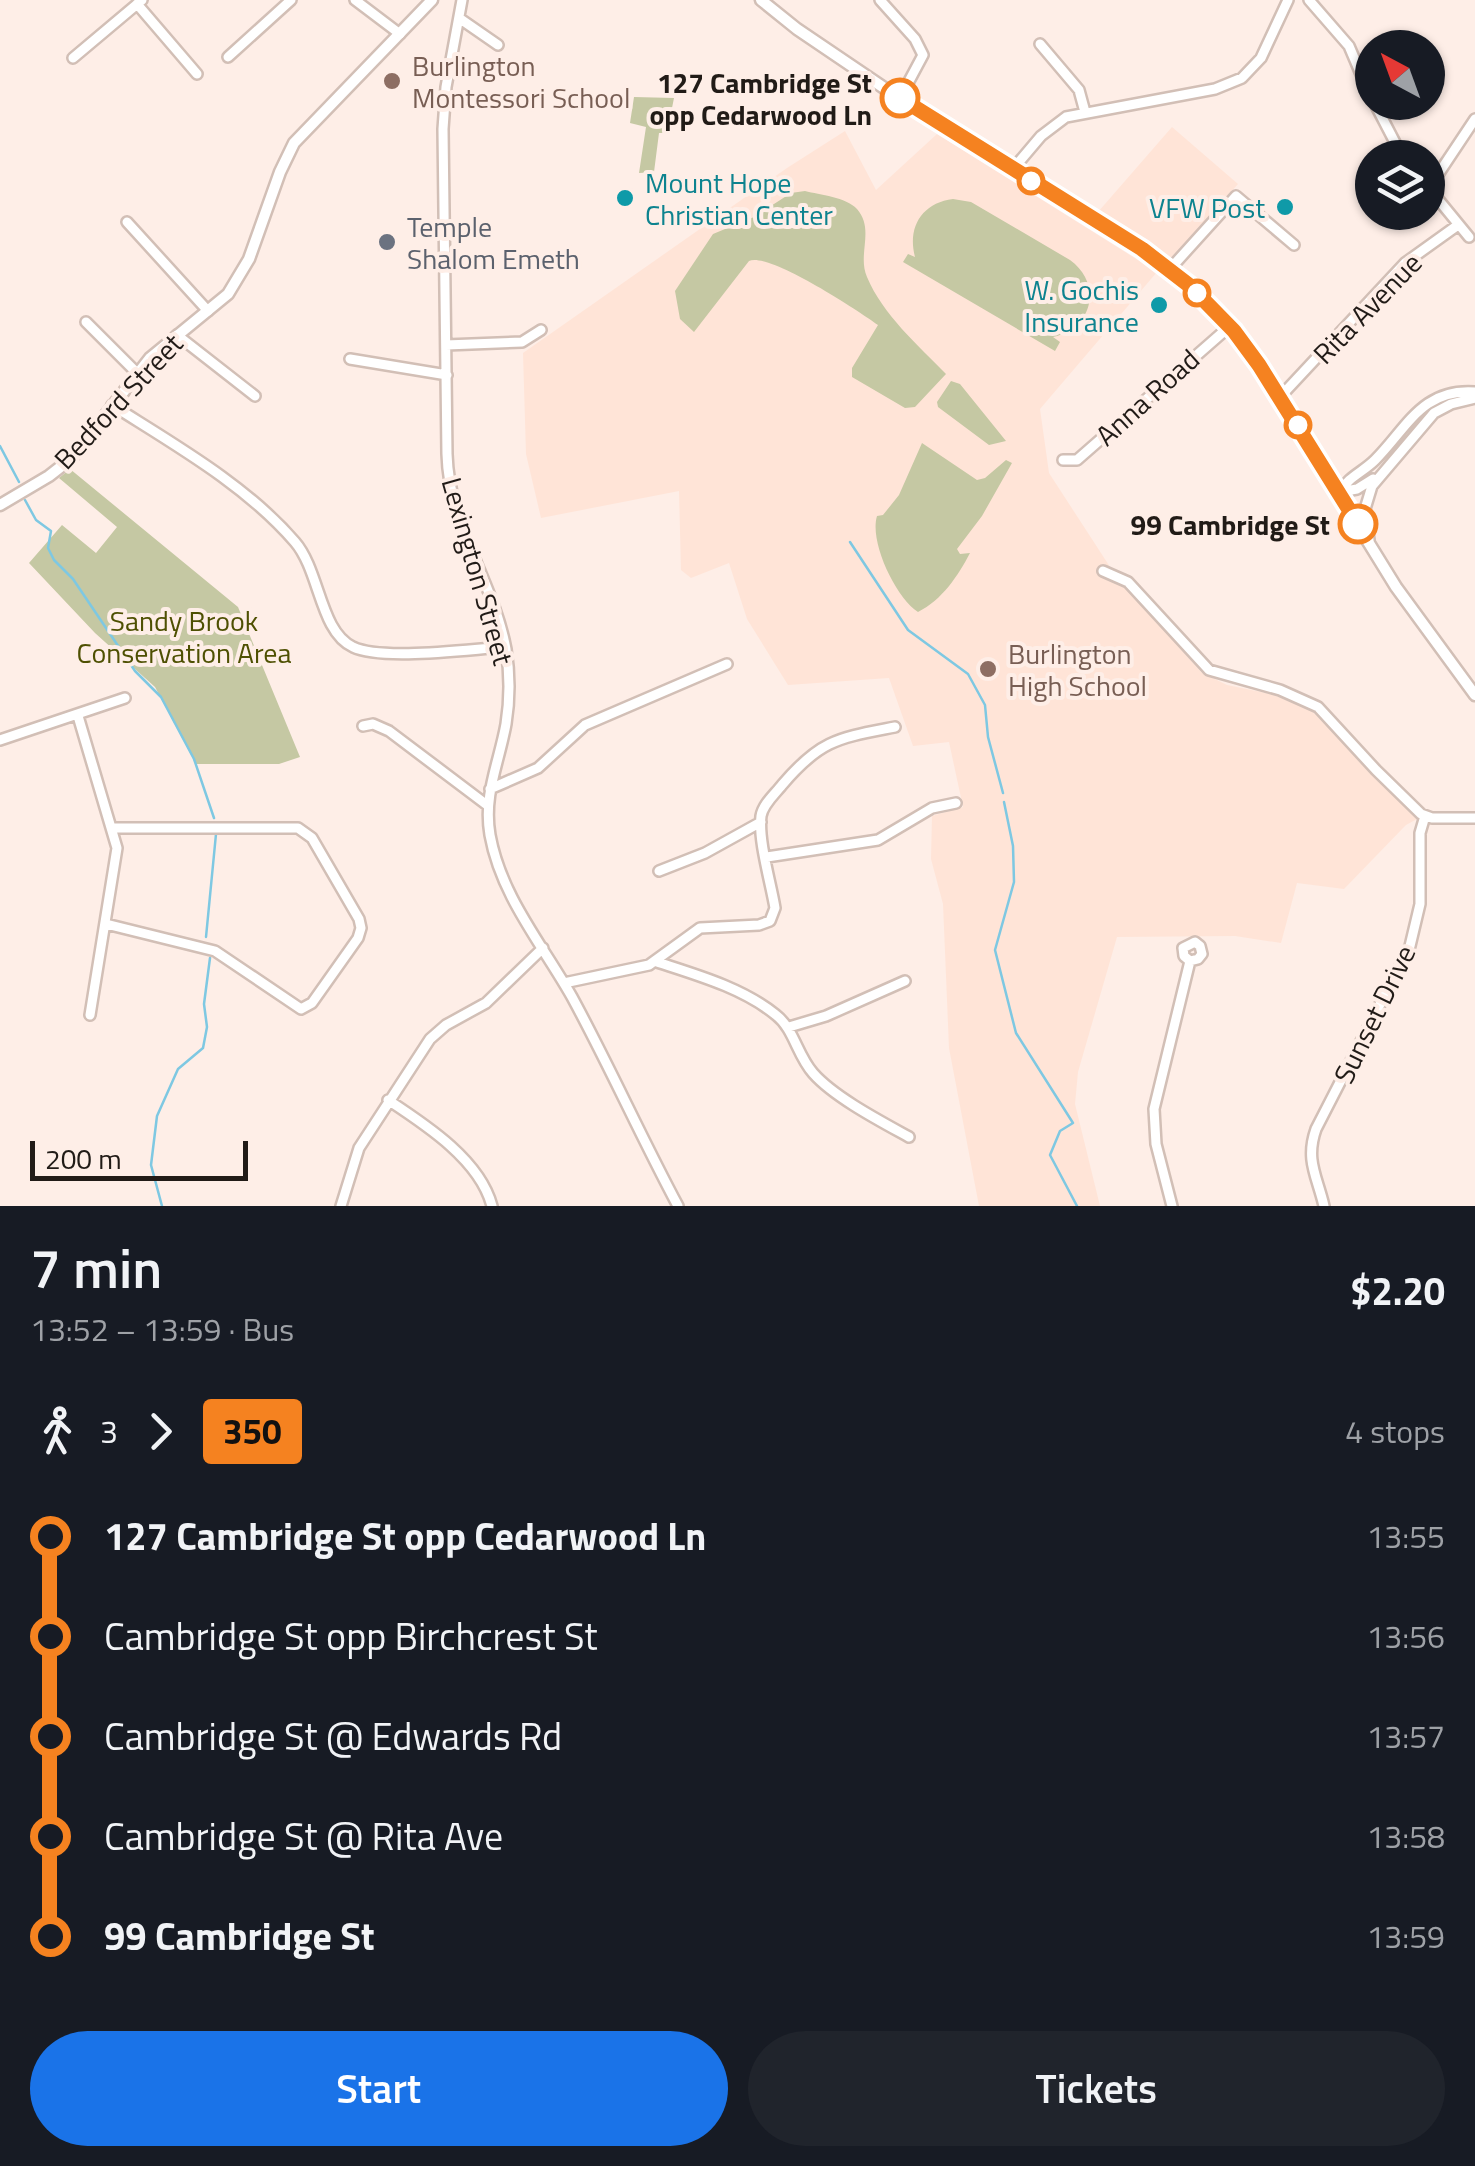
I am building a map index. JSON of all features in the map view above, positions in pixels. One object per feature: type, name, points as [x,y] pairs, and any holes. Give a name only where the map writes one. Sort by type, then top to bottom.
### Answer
[{"type":"main road","name":"Bedford Street","points":[[0,504],[72,458],[136,373],[238,282],[294,143],[432,0]]},
{"type":"main road","points":[[761,0],[797,30],[900,98],[1170,269],[1230,326],[1280,397],[1410,608],[1475,695]]},
{"type":"street","points":[[228,57],[292,0]]},
{"type":"street","points":[[355,0],[400,34]]},
{"type":"street","points":[[880,0],[915,39],[922,55],[900,98]]},
{"type":"street","points":[[1013,170],[1052,126],[1066,117],[1192,94],[1242,78],[1261,58],[1288,0]]},
{"type":"street","points":[[1309,0],[1348,46],[1355,61]]},
{"type":"street","points":[[73,58],[139,2],[197,74]]},
{"type":"street","points":[[461,7],[498,44]]},
{"type":"street","name":"Lexington Street","points":[[461,7],[442,129],[447,468],[453,500],[505,647],[509,680],[508,712],[487,805],[502,877],[564,983],[678,1206]]},
{"type":"street","points":[[1040,44],[1078,89],[1085,112]]},
{"type":"street","points":[[1445,162],[1475,119]]},
{"type":"street","points":[[1170,269],[1236,196],[1294,245]]},
{"type":"street","points":[[1445,209],[1469,237]]},
{"type":"street","points":[[127,222],[208,312]]},
{"type":"street","name":"Rita Avenue","points":[[1280,397],[1405,263],[1458,226]]},
{"type":"street","points":[[86,322],[136,373]]},
{"type":"street","name":"Anna Road","points":[[1064,460],[1077,460],[1230,326]]},
{"type":"street","points":[[446,345],[522,342],[541,330]]},
{"type":"street","points":[[177,335],[255,396]]},
{"type":"street","points":[[350,359],[447,375]]},
{"type":"street","points":[[1340,492],[1423,404],[1446,394],[1475,395]]},
{"type":"street","points":[[1370,543],[1366,500],[1391,463],[1434,413],[1475,395]]},
{"type":"street","points":[[112,406],[192,456],[281,527],[308,560],[330,620],[345,643],[380,653],[505,647]]},
{"type":"street","points":[[1340,492],[1357,490],[1391,463]]},
{"type":"street","points":[[1103,570],[1128,582],[1209,670],[1280,690],[1318,707],[1424,816],[1475,818]]},
{"type":"street","points":[[490,789],[538,768],[585,725],[727,664]]},
{"type":"street","points":[[0,740],[125,698]]},
{"type":"street","points":[[78,716],[117,848],[90,1015]]},
{"type":"street","points":[[362,726],[373,724],[389,731],[487,805]]},
{"type":"street","points":[[564,983],[656,962],[700,928],[770,921],[775,908],[761,822],[768,802],[812,753],[838,739],[895,727]]},
{"type":"street","points":[[767,856],[878,840],[932,808],[956,803]]},
{"type":"street","name":"Sunset Drive","points":[[1324,1206],[1310,1166],[1310,1148],[1316,1129],[1410,946],[1420,904],[1420,833],[1424,816]]},
{"type":"street","points":[[659,871],[705,853],[761,822]]},
{"type":"street","points":[[106,924],[216,951],[302,1008],[312,1004],[361,929],[358,917],[313,840],[298,828],[112,828]]},
{"type":"street","points":[[341,1206],[352,1163],[388,1100],[430,1039],[446,1025],[486,1004],[542,948]]},
{"type":"street","points":[[1172,1206],[1156,1144],[1154,1109],[1190,961]]},
{"type":"street","points":[[656,962],[709,979],[770,1010],[788,1027],[796,1050],[816,1076],[909,1137]]},
{"type":"street","points":[[788,1027],[826,1016],[905,981]]},
{"type":"street","points":[[388,1100],[464,1160],[484,1184],[492,1206]]},
{"type":"shaded area","points":[[1172,127],[1238,184],[1171,259],[1098,212]]},
{"type":"shaded area","name":"Burlington High School","points":[[845,131],[876,190],[937,134],[1157,272],[1040,409],[1049,473],[1112,570],[1201,672],[1227,685],[1271,694],[1310,709],[1417,819],[1406,825],[1344,889],[1297,883],[1281,943],[1235,936],[1117,937],[1078,1072],[1075,1104],[1100,1206],[979,1206],[949,1048],[943,904],[931,859],[932,816],[963,807],[949,742],[913,746],[889,678],[788,685],[747,619],[729,563],[691,578],[681,570],[679,491],[541,518],[526,454],[523,353]]},
{"type":"green space","points":[[634,97],[674,98],[667,133],[659,133],[654,172],[639,173],[646,127],[630,123]]},
{"type":"green space","points":[[805,191],[840,199],[857,209],[865,225],[864,268],[874,291],[902,329],[946,374],[915,407],[905,408],[852,377],[852,368],[878,325],[775,265],[749,261],[694,332],[680,319],[675,291],[713,234],[754,217],[791,193]]},
{"type":"green space","points":[[953,199],[971,202],[1070,260],[1080,270],[1087,281],[1089,304],[1077,325],[1053,337],[1060,342],[1055,351],[903,262],[908,254],[915,257],[913,236],[919,218],[933,206]]},
{"type":"green space","points":[[951,381],[960,384],[1006,441],[989,445],[938,407],[937,402]]},
{"type":"green space","points":[[922,443],[977,480],[1006,460],[1012,463],[982,516],[957,549],[960,554],[970,553],[960,570],[942,594],[918,612],[901,595],[886,568],[876,527],[877,516],[883,515],[899,495]]},
{"type":"green space","name":"Sandy Brook Conservation Area","points":[[70,469],[238,607],[300,757],[279,764],[196,764],[155,687],[95,633],[29,563],[62,525],[96,553],[117,527],[59,478]]},
{"type":"waterway","points":[[0,446],[19,482]]},
{"type":"waterway","points":[[25,500],[36,520],[51,531],[48,548],[54,560],[73,579],[135,671],[161,697],[194,759],[214,818]]},
{"type":"waterway","points":[[850,542],[908,630],[968,674],[985,705],[988,737],[1003,793]]},
{"type":"waterway","points":[[1004,802],[1013,846],[1014,882],[995,950],[1016,1033],[1073,1123],[1060,1131],[1050,1155],[1077,1206]]},
{"type":"waterway","points":[[206,937],[216,834]]},
{"type":"waterway","points":[[162,1206],[151,1165],[157,1116],[178,1069],[203,1048],[210,958]]},
{"type":"bus line","name":"350","points":[[900,98],[1142,249],[1190,286],[1234,331],[1259,365],[1358,524]]},
{"type":"place","name":"Burlington Montessori School","points":[[392,81]]},
{"type":"place","name":"127 Cambridge St opp Cedarwood Ln","points":[[900,98]]},
{"type":"place","name":"Mount Hope Christian Center","points":[[625,198]]},
{"type":"place","name":"VFW Post","points":[[1285,207]]},
{"type":"place","name":"Temple Shalom Emeth","points":[[387,242]]},
{"type":"place","name":"W. Gochis Insurance","points":[[1159,305]]},
{"type":"place","name":"99 Cambridge St","points":[[1358,524]]},
{"type":"place","name":"Burlington High School","points":[[988,669]]}]
